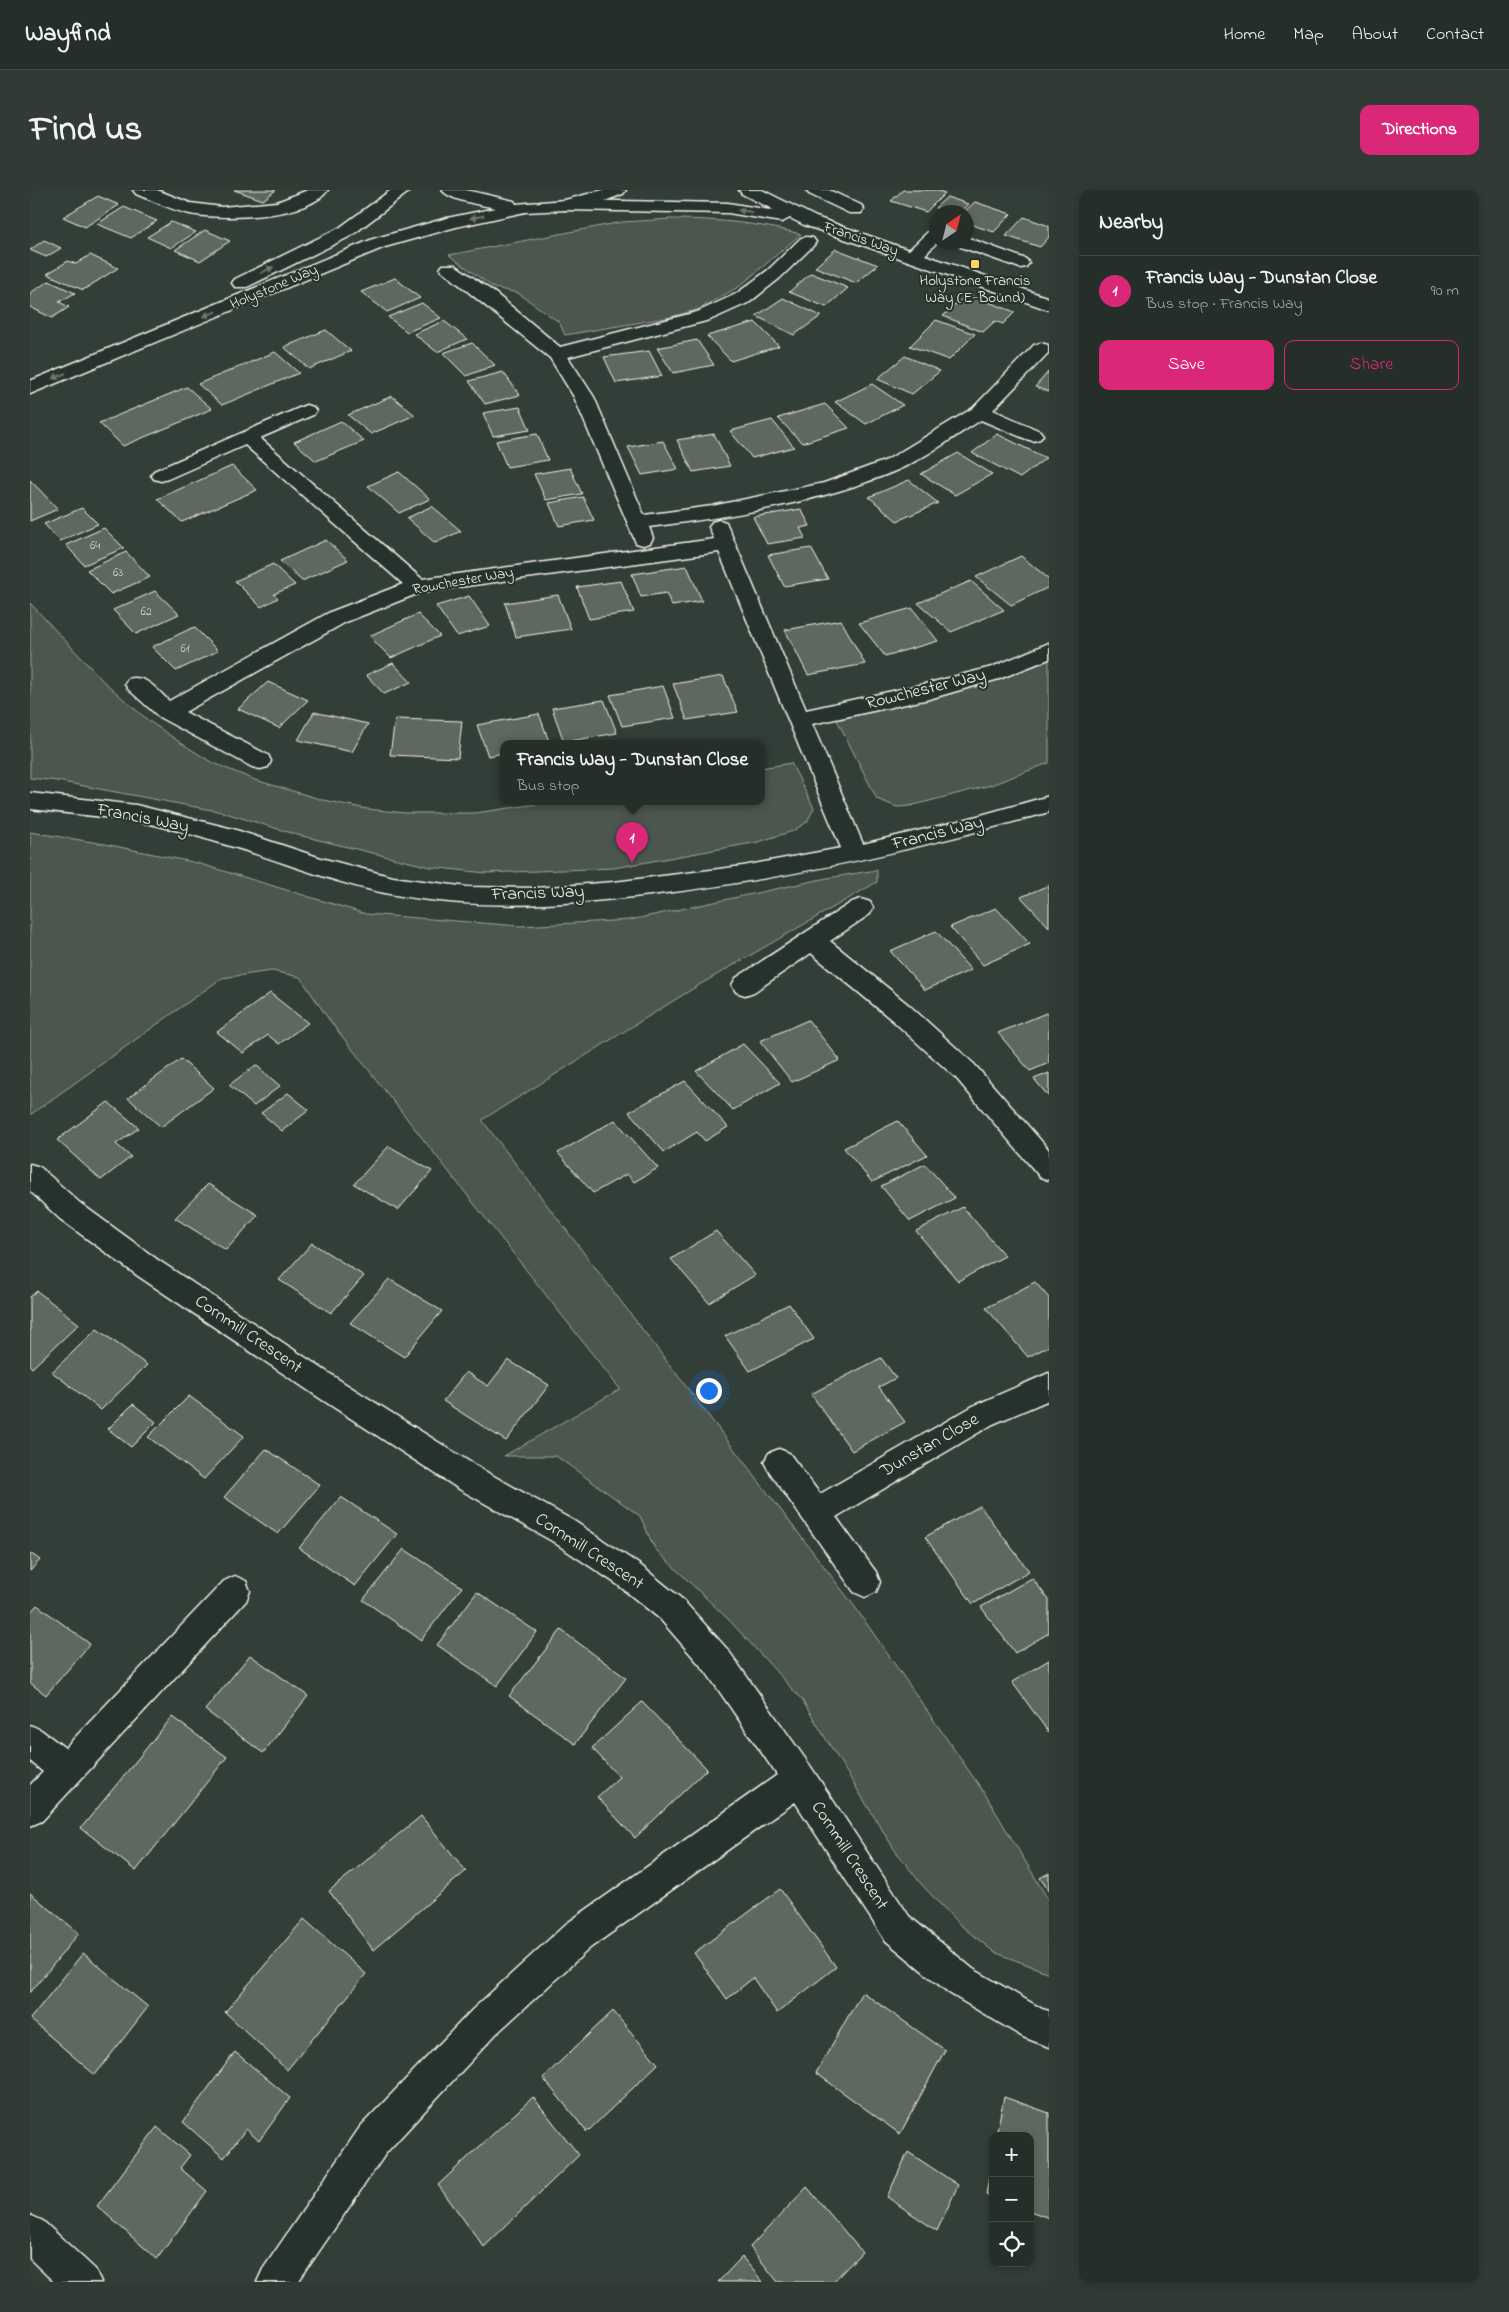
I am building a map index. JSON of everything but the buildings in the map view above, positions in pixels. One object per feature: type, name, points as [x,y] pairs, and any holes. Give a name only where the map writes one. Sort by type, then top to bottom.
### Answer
[{"type":"street","points":[[147,191],[192,209],[230,211],[266,210],[293,205],[313,196],[319,190]]},
{"type":"street","name":"Holystone Way","points":[[30,372],[228,289],[346,232],[402,190]]},
{"type":"street","name":"Holystone Way","points":[[451,190],[492,203],[524,207]]},
{"type":"street","name":"Holystone Way","points":[[30,388],[379,243],[453,222],[524,207],[565,205],[602,197],[617,190]]},
{"type":"street","name":"Francis Way","points":[[748,190],[810,221],[1049,304]]},
{"type":"street","points":[[815,190],[855,209]]},
{"type":"street","name":"Francis Way","points":[[565,205],[728,208],[810,221]]},
{"type":"street","name":"Francis Way","points":[[912,256],[929,234]]},
{"type":"street","points":[[557,354],[636,332],[704,316],[742,298],[774,274],[807,242]]},
{"type":"street","points":[[974,246],[1020,263]]},
{"type":"street","points":[[449,269],[488,297],[557,354],[584,397],[649,555]]},
{"type":"street","points":[[637,522],[712,512],[829,488],[894,464],[980,412],[1041,349]]},
{"type":"street","points":[[161,475],[306,411]]},
{"type":"street","points":[[980,412],[1032,435]]},
{"type":"street","points":[[247,437],[418,586]]},
{"type":"street","points":[[712,512],[855,854]]},
{"type":"street","name":"Rowchester Way","points":[[167,712],[338,617],[418,586],[726,544]]},
{"type":"street","name":"Rowchester Way","points":[[799,719],[929,692],[999,672],[1049,650]]},
{"type":"street","points":[[136,684],[167,712],[204,734],[260,761]]},
{"type":"street","name":"Francis Way","points":[[30,801],[136,814],[234,838],[318,866],[393,886],[467,896],[536,897],[614,891],[743,875],[855,854],[963,828],[1049,804]]},
{"type":"street","points":[[746,985],[861,908]]},
{"type":"street","points":[[813,940],[902,1013],[965,1071],[1049,1169]]},
{"type":"street","name":"Cornmill Crescent","points":[[30,1175],[70,1210],[148,1268],[470,1479],[563,1531],[629,1575],[671,1609],[717,1661],[799,1779],[897,1928],[961,1981],[1035,2025],[1049,2029]]},
{"type":"street","name":"Dunstan Close","points":[[815,1513],[983,1415],[1049,1386]]},
{"type":"street","points":[[779,1462],[865,1582]]},
{"type":"street","points":[[30,1809],[235,1591]]},
{"type":"street","points":[[30,1741],[67,1770]]},
{"type":"street","points":[[276,2282],[373,2140],[484,2022],[578,1936],[799,1779]]},
{"type":"street","points":[[30,2234],[82,2282]]},
{"type":"shaded area","points":[[671,219],[737,222],[801,234],[740,286],[699,309],[671,317],[565,335],[559,322],[518,293],[494,288],[449,255],[622,222]]},
{"type":"shaded area","points":[[30,603],[104,682],[149,721],[181,743],[211,762],[255,780],[323,800],[367,809],[406,813],[475,813],[530,805],[765,805],[765,767],[791,763],[814,808],[807,822],[793,831],[758,842],[614,868],[486,873],[430,867],[298,835],[222,812],[57,781],[30,778]]},
{"type":"shaded area","points":[[1049,659],[1049,763],[991,785],[910,806],[897,807],[877,799],[837,720],[1004,678]]},
{"type":"shaded area","points":[[30,832],[105,844],[197,863],[366,914],[520,926],[630,920],[827,878],[877,870],[877,882],[694,988],[482,1120],[855,1607],[985,1794],[1049,1901],[1049,1973],[994,1952],[959,1924],[922,1885],[894,1849],[802,1700],[731,1622],[655,1549],[640,1516],[556,1456],[504,1456],[620,1389],[330,1021],[300,977],[272,971],[222,978],[30,1115]]},
{"type":"place","name":"Holystone Francis Way (E-Bound)","points":[[975,264]]},
{"type":"place","name":"Francis Way - Dunstan Close","points":[[632,863]]}]
